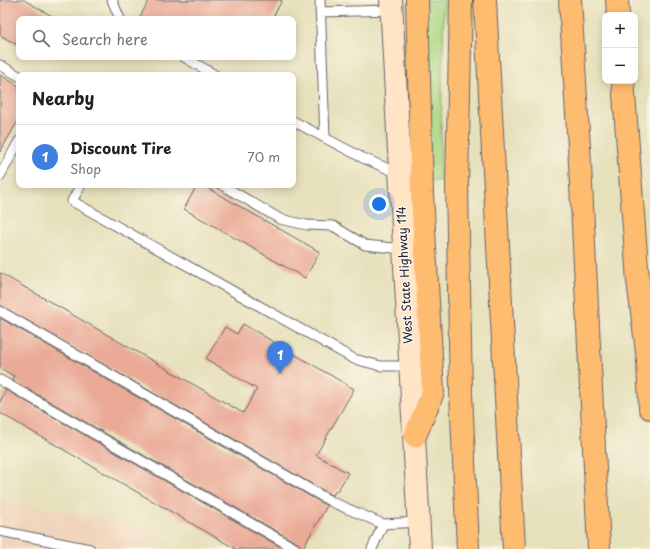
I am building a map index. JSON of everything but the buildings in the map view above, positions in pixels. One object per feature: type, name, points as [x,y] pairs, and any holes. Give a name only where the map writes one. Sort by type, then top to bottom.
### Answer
[{"type":"highway","points":[[414,436],[433,392],[422,193],[417,0]]},
{"type":"highway","points":[[460,0],[456,184],[461,393],[468,549]]},
{"type":"highway","points":[[485,0],[514,549]]},
{"type":"highway","points":[[570,0],[580,164],[599,549]]},
{"type":"highway","points":[[617,0],[618,12]]},
{"type":"highway","points":[[623,84],[638,281],[648,360],[650,408]]},
{"type":"main road","name":"West State Highway 114","points":[[391,5],[420,549]]},
{"type":"lane","points":[[112,0],[119,16]]},
{"type":"lane","points":[[320,0],[325,138]]},
{"type":"lane","points":[[320,12],[391,5]]},
{"type":"lane","points":[[189,60],[210,72]]},
{"type":"lane","points":[[0,65],[16,74]]},
{"type":"lane","points":[[296,123],[363,158],[400,174]]},
{"type":"lane","points":[[0,176],[16,147]]},
{"type":"lane","points":[[79,188],[72,201],[354,359],[381,366],[411,366]]},
{"type":"lane","points":[[227,188],[280,219],[307,225],[333,226],[365,245],[403,249]]},
{"type":"lane","points":[[0,311],[332,502],[383,524],[419,522]]},
{"type":"lane","points":[[0,380],[296,549]]},
{"type":"lane","points":[[372,549],[383,524]]},
{"type":"lane","points":[[0,531],[90,549]]},
{"type":"shaded area","points":[[0,501],[126,522],[163,549],[0,549]]},
{"type":"green space","points":[[425,0],[444,0],[440,181],[429,181]]},
{"type":"place","name":"Discount Tire","points":[[280,374]]}]
